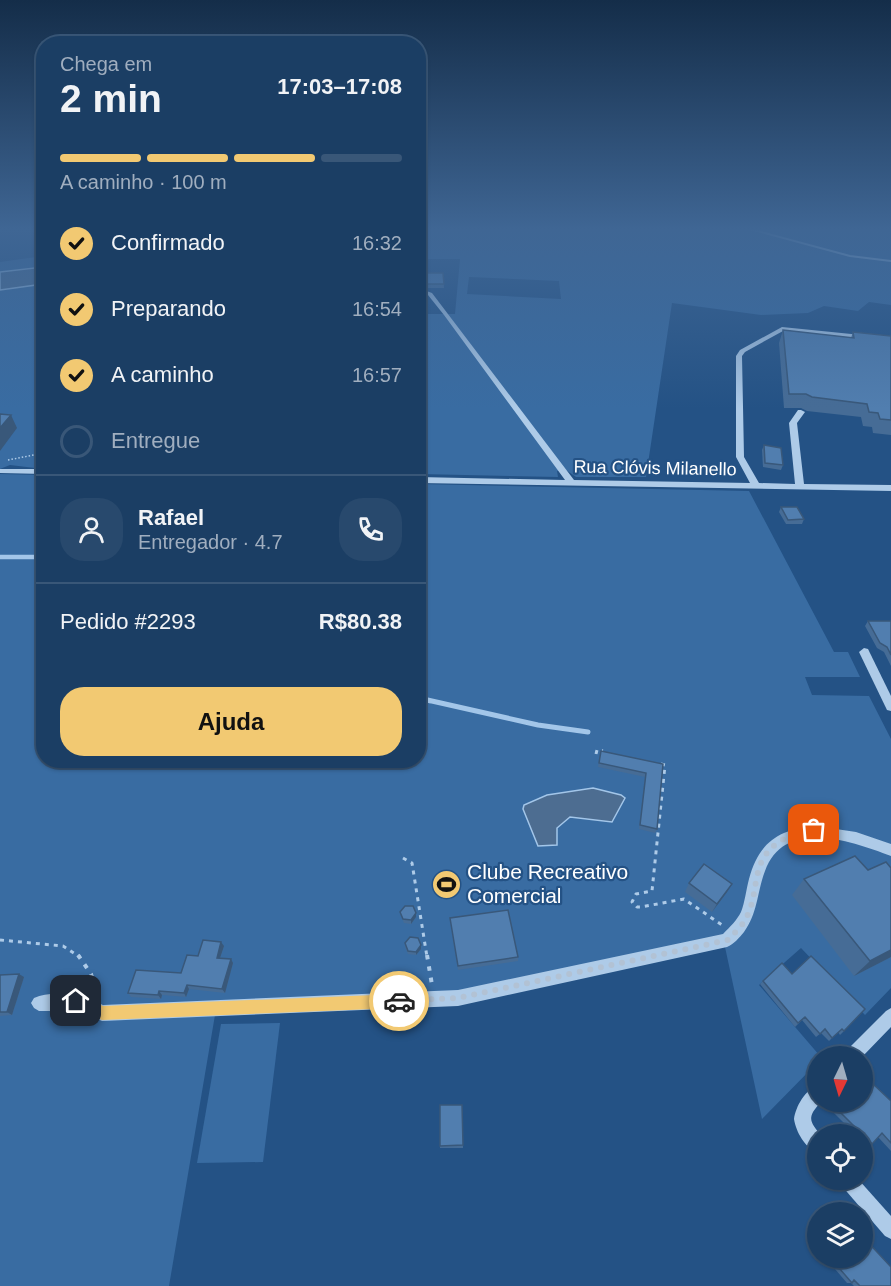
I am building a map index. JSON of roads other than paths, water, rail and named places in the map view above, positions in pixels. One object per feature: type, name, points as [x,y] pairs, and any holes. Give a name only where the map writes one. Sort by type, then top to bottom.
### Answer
[{"type":"street","points":[[426,293],[430,294],[446,314],[572,483]]},
{"type":"street","points":[[756,486],[740,457],[739,356],[742,351],[782,329],[891,340]]},
{"type":"street","points":[[800,487],[793,423],[801,412]]},
{"type":"street","points":[[0,464],[20,472]]},
{"type":"street","points":[[0,471],[36,472]]},
{"type":"street","name":"Rua Clóvis Milanello","points":[[426,480],[891,488]]},
{"type":"street","points":[[864,652],[891,707]]},
{"type":"street","points":[[39,1003],[76,1001],[102,1013],[458,998],[728,940],[744,922],[750,910],[763,858],[771,847],[785,838],[814,830],[867,840],[891,850]]},
{"type":"street","points":[[862,1046],[891,1016]]},
{"type":"street","points":[[807,1104],[803,1108],[801,1121],[807,1134]]},
{"type":"street","points":[[856,1190],[891,1230]]},
{"type":"waterway","points":[[0,557],[36,557]]},
{"type":"waterway","points":[[426,700],[430,701]]},
{"type":"waterway","points":[[426,700],[538,725],[588,732]]},
{"type":"place","name":"Clube Recreativo Comercial","points":[[446,884]]}]
